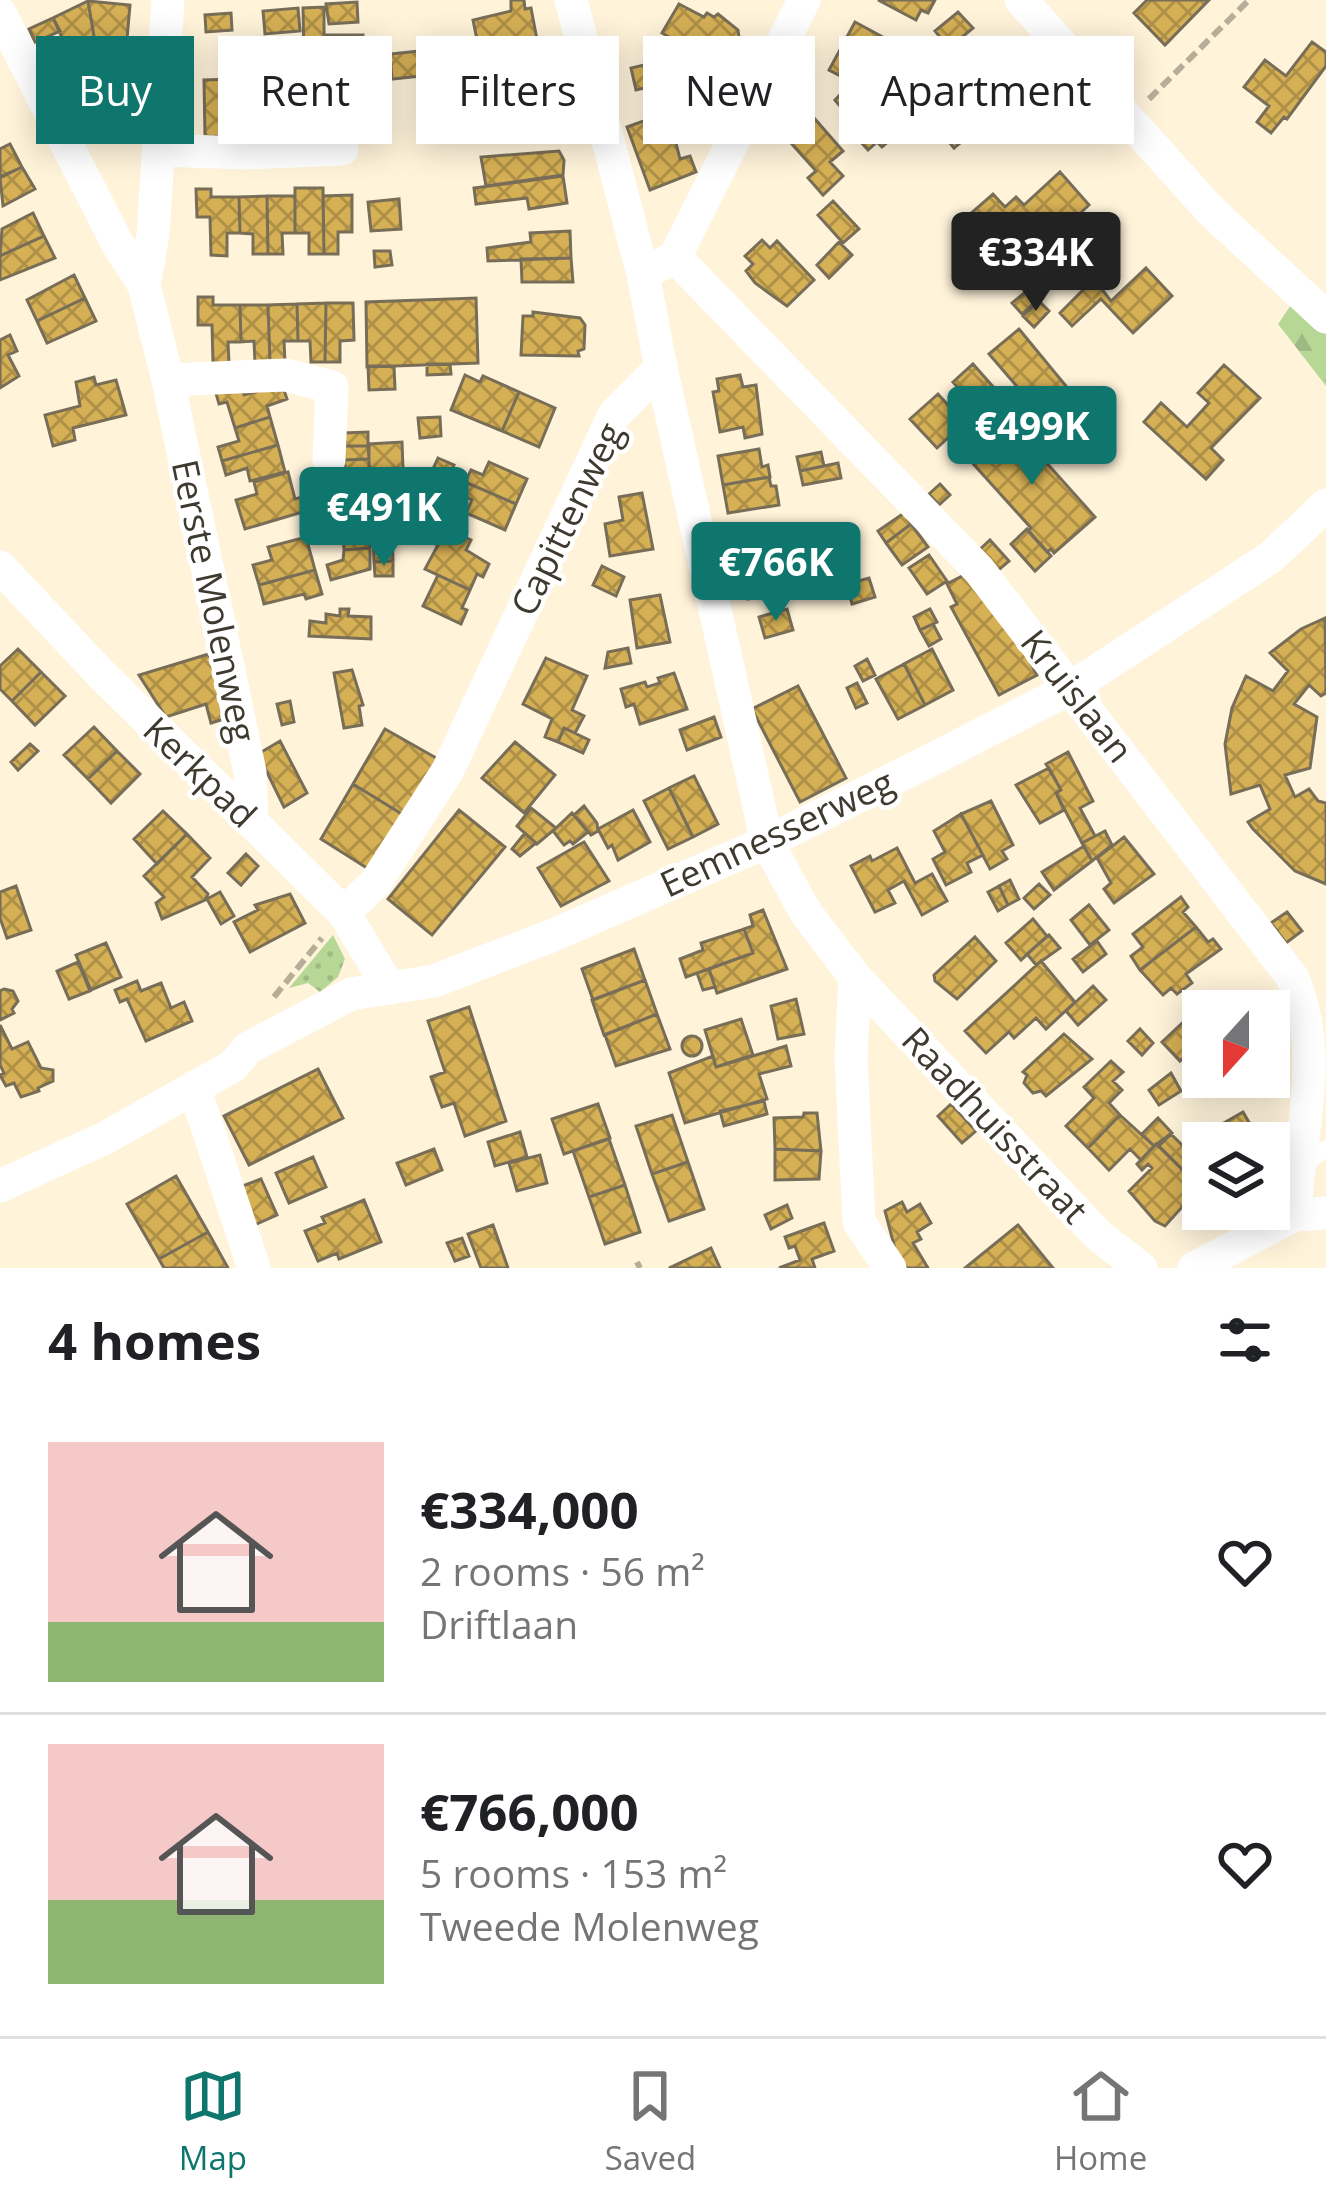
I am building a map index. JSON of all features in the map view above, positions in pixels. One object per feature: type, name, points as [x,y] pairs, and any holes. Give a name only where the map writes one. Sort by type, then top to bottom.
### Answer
[{"type":"street","name":"Eerste Molenweg","points":[[168,0],[153,234],[144,285],[250,772],[252,823]]},
{"type":"street","points":[[571,0],[643,274],[662,368]]},
{"type":"street","points":[[643,274],[675,257],[804,0]]},
{"type":"street","points":[[1022,0],[1054,36]]},
{"type":"street","points":[[0,13],[117,243],[144,285]]},
{"type":"street","points":[[1134,126],[1210,211],[1326,317]]},
{"type":"street","points":[[159,150],[342,149]]},
{"type":"street","name":"Kruislaan","points":[[675,257],[979,570],[1292,977],[1318,1046],[1297,1172],[1310,1214]]},
{"type":"street","name":"Raadhuisstraat","points":[[662,368],[766,842],[806,913],[855,977],[1100,1236],[1141,1268]]},
{"type":"street","name":"Capittenweg","points":[[344,913],[376,882],[448,770],[614,415],[662,368]]},
{"type":"street","points":[[168,380],[286,375],[332,387],[329,460]]},
{"type":"street","name":"Eemnesserweg","points":[[2,1180],[105,1138],[233,1066],[248,1048],[351,994],[434,981],[766,842],[1069,689],[1270,557],[1326,505]]},
{"type":"street","name":"Kerkpad","points":[[0,567],[102,675],[344,913],[388,986]]},
{"type":"street","points":[[855,977],[851,1058],[859,1222],[890,1268]]},
{"type":"street","points":[[194,1087],[254,1268]]},
{"type":"street","points":[[1207,1265],[1310,1214]]},
{"type":"lane","points":[[1297,1172],[1326,1148]]},
{"type":"path","points":[[1134,113],[1249,0]]},
{"type":"path","points":[[264,1014],[285,979],[344,913]]},
{"type":"green space","points":[[1293,302],[1326,334],[1326,386],[1278,324]]},
{"type":"green space","points":[[333,935],[345,959],[338,977],[320,992],[308,983],[289,988]]},
{"type":"building","points":[[511,0],[524,0],[525,9],[531,8],[536,36],[476,36],[473,20],[511,11]]},
{"type":"building","points":[[878,0],[935,0],[928,13],[921,10],[916,20]]},
{"type":"building","points":[[1147,0],[1209,0],[1165,45],[1134,13]]},
{"type":"building","points":[[88,1],[130,5],[127,36],[94,36]]},
{"type":"building","points":[[88,1],[94,36],[61,36],[53,18]]},
{"type":"building","points":[[357,2],[358,22],[329,24],[326,4]]},
{"type":"building","points":[[679,4],[704,17],[718,14],[739,36],[667,36],[662,33]]},
{"type":"building","points":[[324,7],[324,35],[363,36],[303,36],[303,8]]},
{"type":"building","points":[[298,8],[300,31],[265,34],[263,11]]},
{"type":"building","points":[[958,12],[973,28],[963,36],[939,36],[935,31]]},
{"type":"building","points":[[231,13],[232,30],[206,32],[205,15]]},
{"type":"building","points":[[53,18],[60,31],[36,36],[35,42],[29,29]]},
{"type":"building","points":[[855,22],[881,36],[847,36]]},
{"type":"building","points":[[1312,42],[1326,52],[1326,66],[1271,133],[1257,122],[1269,106],[1244,87],[1265,60],[1286,76]]},
{"type":"building","points":[[416,51],[416,77],[392,79],[392,54]]},
{"type":"building","points":[[839,52],[839,75],[829,70]]},
{"type":"building","points":[[643,65],[643,88],[636,90],[631,68]]},
{"type":"building","points":[[204,80],[218,80],[218,136],[205,137]]},
{"type":"building","points":[[815,119],[843,151],[830,162],[843,176],[823,195],[808,178],[816,171],[792,144],[815,144]]},
{"type":"building","points":[[643,121],[643,144],[676,144],[680,159],[690,156],[696,172],[650,190],[627,127]]},
{"type":"building","points":[[10,144],[22,167],[0,177],[0,149]]},
{"type":"building","points":[[559,151],[563,175],[486,186],[481,157]]},
{"type":"building","points":[[22,167],[35,189],[3,206],[0,178]]},
{"type":"building","points":[[1060,172],[1089,205],[1028,262],[1001,233],[994,238],[969,215],[993,194],[1005,207],[1016,197],[1024,205]]},
{"type":"building","points":[[563,176],[567,203],[529,209],[527,198],[476,204],[474,188]]},
{"type":"building","points":[[295,188],[323,188],[324,254],[309,254],[309,233],[295,233]]},
{"type":"building","points":[[196,189],[211,189],[211,197],[239,197],[240,233],[227,233],[227,256],[211,255],[210,217],[197,217]]},
{"type":"building","points":[[352,195],[352,232],[338,232],[338,254],[324,254],[323,196]]},
{"type":"building","points":[[267,196],[268,254],[253,254],[253,234],[240,233],[239,197]]},
{"type":"building","points":[[267,196],[295,196],[295,233],[282,233],[283,254],[268,254]]},
{"type":"building","points":[[399,199],[401,229],[371,231],[368,202]]},
{"type":"building","points":[[833,201],[859,229],[843,243],[818,215]]},
{"type":"building","points":[[33,213],[44,236],[0,256],[2,229]]},
{"type":"building","points":[[570,231],[571,258],[488,261],[487,248],[531,242],[530,233]]},
{"type":"building","points":[[44,236],[55,258],[0,280],[0,256]]},
{"type":"building","points":[[762,240],[770,248],[777,241],[814,280],[787,306],[746,271],[753,264],[745,256]]},
{"type":"building","points":[[839,242],[852,255],[829,278],[817,265]]},
{"type":"building","points":[[374,251],[390,251],[392,265],[375,267]]},
{"type":"building","points":[[571,258],[573,282],[522,282],[521,259]]},
{"type":"building","points":[[1146,268],[1172,296],[1133,333],[1101,299],[1072,326],[1060,313],[1094,279],[1111,301]]},
{"type":"building","points":[[74,275],[85,298],[37,321],[27,300]]},
{"type":"building","points":[[1028,290],[1037,301],[1022,314],[1012,303]]},
{"type":"building","points":[[198,297],[213,297],[213,305],[240,305],[241,342],[228,342],[229,363],[213,364],[212,325],[198,325]]},
{"type":"building","points":[[85,298],[96,321],[47,343],[37,321]]},
{"type":"building","points":[[476,298],[478,363],[367,367],[366,302]]},
{"type":"building","points":[[1039,301],[1049,311],[1034,327],[1023,316]]},
{"type":"building","points":[[326,303],[325,362],[311,362],[310,341],[298,341],[297,304]]},
{"type":"building","points":[[326,303],[353,303],[354,340],[340,341],[340,362],[325,362]]},
{"type":"building","points":[[297,304],[298,341],[284,341],[285,363],[270,362],[268,305]]},
{"type":"building","points":[[240,305],[268,305],[270,362],[255,363],[254,341],[241,342]]},
{"type":"building","points":[[533,312],[580,318],[585,325],[579,356],[521,355],[523,316],[533,316]]},
{"type":"building","points":[[1019,329],[1080,403],[1065,416],[1059,408],[1045,419],[989,354]]},
{"type":"building","points":[[10,335],[17,351],[8,355],[19,376],[0,388],[0,340]]},
{"type":"building","points":[[427,364],[450,364],[451,374],[427,375]]},
{"type":"building","points":[[973,364],[1003,398],[983,416],[953,382]]},
{"type":"building","points":[[1224,365],[1260,398],[1211,448],[1223,460],[1206,479],[1144,422],[1161,403],[1187,427],[1209,403],[1198,393]]},
{"type":"building","points":[[368,366],[394,366],[395,389],[369,390]]},
{"type":"building","points":[[465,375],[480,382],[483,376],[519,392],[502,431],[451,410]]},
{"type":"building","points":[[740,375],[743,387],[756,385],[762,434],[745,438],[743,427],[720,432],[713,392],[719,391],[717,379]]},
{"type":"building","points":[[94,377],[96,385],[116,380],[126,415],[73,428],[75,440],[53,446],[45,415],[80,406],[76,382]]},
{"type":"building","points":[[240,382],[244,395],[282,384],[287,399],[267,406],[270,417],[235,428],[227,402],[219,404],[215,390]]},
{"type":"building","points":[[519,392],[555,408],[539,447],[502,431]]},
{"type":"building","points":[[938,394],[964,423],[937,448],[910,419]]},
{"type":"building","points":[[270,417],[278,445],[222,461],[218,447],[239,441],[235,428]]},
{"type":"building","points":[[440,417],[441,436],[420,438],[418,418]]},
{"type":"building","points":[[1009,421],[1095,517],[1054,553],[1047,552],[968,458]]},
{"type":"building","points":[[368,432],[368,446],[344,446],[344,433]]},
{"type":"building","points":[[402,442],[403,468],[369,469],[369,444]]},
{"type":"building","points":[[278,445],[285,472],[250,481],[247,468],[226,475],[222,461]]},
{"type":"building","points":[[344,446],[368,446],[369,459],[344,460]]},
{"type":"building","points":[[759,449],[762,467],[768,465],[770,477],[723,485],[718,456]]},
{"type":"building","points":[[821,452],[824,466],[800,471],[797,457]]},
{"type":"building","points":[[438,458],[454,465],[448,478],[432,471]]},
{"type":"building","points":[[369,459],[369,492],[344,473],[344,460]]},
{"type":"building","points":[[489,462],[527,479],[516,504],[465,482],[471,470],[483,475]]},
{"type":"building","points":[[838,463],[841,478],[803,485],[800,471]]},
{"type":"building","points":[[288,472],[295,499],[302,497],[306,511],[245,529],[236,500],[257,494],[254,482]]},
{"type":"building","points":[[344,473],[369,492],[340,500],[334,476]]},
{"type":"building","points":[[334,476],[340,500],[326,504],[319,480]]},
{"type":"building","points":[[769,477],[779,505],[728,513],[723,485]]},
{"type":"building","points":[[465,482],[516,504],[505,530],[466,513],[472,500],[460,494]]},
{"type":"building","points":[[940,484],[950,495],[939,505],[929,494]]},
{"type":"building","points":[[436,492],[436,508],[402,509],[402,493]]},
{"type":"building","points":[[642,493],[653,549],[610,556],[605,524],[623,520],[619,497]]},
{"type":"building","points":[[368,508],[370,548],[344,550],[342,510]]},
{"type":"building","points":[[904,513],[911,524],[886,543],[878,531]]},
{"type":"building","points":[[911,524],[928,547],[902,565],[886,543]]},
{"type":"building","points":[[439,525],[471,540],[466,550],[489,564],[483,577],[477,574],[470,590],[425,569],[438,545],[431,542]]},
{"type":"building","points":[[1027,529],[1051,556],[1035,571],[1011,544]]},
{"type":"building","points":[[781,530],[784,545],[815,539],[816,543],[823,541],[826,553],[742,569],[736,539]]},
{"type":"building","points":[[392,531],[393,561],[374,562],[373,532]]},
{"type":"building","points":[[306,537],[315,570],[259,585],[253,565],[272,560],[268,547]]},
{"type":"building","points":[[990,540],[1009,561],[995,573],[977,552]]},
{"type":"building","points":[[370,548],[370,569],[331,580],[327,565],[343,560],[344,550]]},
{"type":"building","points":[[826,553],[829,565],[798,573],[796,565],[788,566],[792,590],[748,599],[742,569]]},
{"type":"building","points":[[929,555],[947,581],[927,594],[909,568]]},
{"type":"building","points":[[393,561],[393,576],[375,576],[374,562]]},
{"type":"building","points":[[602,566],[624,577],[616,596],[593,585]]},
{"type":"building","points":[[315,570],[322,594],[264,604],[259,585]]},
{"type":"building","points":[[970,572],[1010,624],[1037,675],[999,695],[951,607],[957,604],[947,584]]},
{"type":"building","points":[[438,575],[470,590],[461,624],[423,606]]},
{"type":"building","points":[[869,578],[875,597],[852,604],[847,584]]},
{"type":"building","points":[[660,595],[670,642],[637,648],[630,600]]},
{"type":"building","points":[[340,609],[349,609],[348,616],[371,617],[371,639],[309,636],[310,621],[326,623],[326,614],[340,616]]},
{"type":"building","points":[[787,609],[793,630],[765,638],[759,617]]},
{"type":"building","points":[[930,609],[937,622],[920,630],[914,617]]},
{"type":"building","points":[[1325,618],[1326,693],[1321,696],[1309,685],[1294,704],[1317,717],[1310,768],[1285,775],[1295,797],[1309,789],[1326,803],[1326,884],[1295,871],[1253,829],[1248,822],[1270,809],[1260,785],[1231,794],[1225,744],[1232,708],[1246,676],[1273,691],[1288,671],[1270,653],[1301,629]]},
{"type":"building","points":[[933,624],[941,639],[929,646],[920,630]]},
{"type":"building","points":[[628,648],[631,663],[605,668],[608,652]]},
{"type":"building","points":[[18,649],[41,672],[12,701],[0,689],[0,666]]},
{"type":"building","points":[[932,649],[953,690],[925,705],[904,664]]},
{"type":"building","points":[[209,654],[227,718],[211,723],[206,704],[166,717],[139,675]]},
{"type":"building","points":[[546,658],[587,676],[572,710],[584,716],[575,733],[564,728],[558,742],[545,737],[552,719],[523,704]]},
{"type":"building","points":[[867,659],[875,675],[863,681],[855,666]]},
{"type":"building","points":[[904,664],[925,705],[898,719],[876,679]]},
{"type":"building","points":[[352,670],[363,705],[359,706],[362,725],[344,728],[334,673]]},
{"type":"building","points":[[41,672],[65,696],[35,725],[12,701]]},
{"type":"building","points":[[674,673],[687,709],[640,724],[634,704],[626,707],[621,689],[645,682],[647,687]]},
{"type":"building","points":[[857,683],[867,703],[856,708],[847,688]]},
{"type":"building","points":[[798,686],[846,778],[800,802],[752,709]]},
{"type":"building","points":[[290,701],[294,722],[282,725],[277,704]]},
{"type":"building","points":[[714,717],[721,737],[687,750],[680,730]]},
{"type":"building","points":[[94,727],[117,751],[88,779],[64,755]]},
{"type":"building","points":[[564,728],[589,740],[583,753],[558,742]]},
{"type":"building","points":[[385,729],[438,759],[405,816],[353,784]]},
{"type":"building","points":[[280,741],[307,793],[284,807],[258,754]]},
{"type":"building","points":[[515,742],[555,775],[524,813],[482,778]]},
{"type":"building","points":[[30,744],[38,751],[18,770],[11,762]]},
{"type":"building","points":[[117,751],[140,774],[111,803],[88,779]]},
{"type":"building","points":[[1068,752],[1093,801],[1080,808],[1095,836],[1082,843],[1046,764]]},
{"type":"building","points":[[1049,768],[1061,790],[1056,793],[1064,810],[1040,823],[1016,785]]},
{"type":"building","points":[[694,776],[718,824],[693,837],[669,788]]},
{"type":"building","points":[[353,784],[405,816],[370,870],[321,839]]},
{"type":"building","points":[[669,788],[693,837],[668,849],[644,801]]},
{"type":"building","points":[[991,801],[1013,845],[1002,851],[1007,859],[990,869],[961,814]]},
{"type":"building","points":[[584,806],[597,823],[598,831],[591,835],[574,815]]},
{"type":"building","points":[[531,808],[556,828],[537,844],[517,826]]},
{"type":"building","points":[[459,810],[505,847],[432,935],[388,899]]},
{"type":"building","points":[[633,810],[650,842],[618,860],[598,829]]},
{"type":"building","points":[[163,811],[187,834],[157,864],[134,839]]},
{"type":"building","points":[[572,813],[588,832],[564,845],[553,831]]},
{"type":"building","points":[[961,814],[983,855],[967,863],[971,872],[946,885],[933,859],[945,852],[934,831]]},
{"type":"building","points":[[1105,831],[1112,845],[1092,861],[1082,843]]},
{"type":"building","points":[[525,833],[536,843],[520,856],[512,849]]},
{"type":"building","points":[[187,834],[210,858],[192,877],[208,894],[205,900],[162,919],[156,903],[164,897],[144,876]]},
{"type":"building","points":[[1124,837],[1154,874],[1114,903],[1104,889],[1111,883],[1097,858]]},
{"type":"building","points":[[584,842],[609,881],[561,906],[538,868]]},
{"type":"building","points":[[1084,846],[1092,861],[1054,890],[1042,872]]},
{"type":"building","points":[[897,848],[915,883],[932,874],[947,901],[922,915],[904,881],[888,890],[895,903],[875,912],[851,866]]},
{"type":"building","points":[[246,854],[258,866],[241,885],[228,873]]},
{"type":"building","points":[[1010,880],[1019,899],[1008,905],[999,886]]},
{"type":"building","points":[[1039,884],[1050,895],[1034,909],[1024,898]]},
{"type":"building","points":[[16,886],[31,930],[7,938],[0,918],[0,892]]},
{"type":"building","points":[[999,886],[1008,905],[998,911],[988,892]]},
{"type":"building","points":[[220,892],[234,916],[221,924],[207,899]]},
{"type":"building","points":[[290,894],[305,923],[250,952],[234,922],[258,910],[255,905]]},
{"type":"building","points":[[1181,897],[1188,907],[1183,912],[1196,927],[1140,970],[1131,956],[1143,947],[1133,934]]},
{"type":"building","points":[[1089,905],[1109,930],[1090,945],[1071,920]]},
{"type":"building","points":[[763,910],[787,969],[717,993],[709,969],[753,953],[744,929],[753,926],[750,915]]},
{"type":"building","points":[[1287,912],[1302,931],[1286,943],[1271,923]]},
{"type":"building","points":[[1033,919],[1047,936],[1021,960],[1006,943]]},
{"type":"building","points":[[1196,927],[1221,949],[1186,974],[1192,983],[1177,994],[1171,988],[1163,995],[1140,970]]},
{"type":"building","points":[[744,929],[753,953],[686,977],[680,959],[703,950],[701,943]]},
{"type":"building","points":[[1049,935],[1060,948],[1036,965],[1027,954]]},
{"type":"building","points":[[975,937],[996,961],[957,999],[934,975]]},
{"type":"building","points":[[1097,941],[1106,954],[1083,972],[1073,959]]},
{"type":"building","points":[[106,943],[121,977],[91,990],[76,955]]},
{"type":"building","points":[[634,949],[645,980],[593,1000],[582,969]]},
{"type":"building","points":[[1041,961],[1075,1002],[1046,1029],[1036,1018],[1014,1038],[1009,1032],[986,1053],[965,1031]]},
{"type":"building","points":[[78,962],[90,991],[69,999],[57,971]]},
{"type":"building","points":[[709,969],[715,987],[703,990],[697,973]]},
{"type":"building","points":[[645,980],[657,1014],[604,1035],[592,1000]]},
{"type":"building","points":[[137,981],[141,991],[161,983],[171,1008],[184,1002],[192,1021],[146,1041],[127,999],[120,1002],[115,990]]},
{"type":"building","points":[[1093,986],[1106,1000],[1078,1025],[1066,1011]]},
{"type":"building","points":[[0,991],[13,991],[18,1001],[14,1013],[0,1020]]},
{"type":"building","points":[[796,999],[804,1034],[778,1039],[771,1006]]},
{"type":"building","points":[[469,1007],[506,1121],[465,1136],[454,1103],[442,1107],[431,1077],[445,1072],[428,1021]]},
{"type":"building","points":[[657,1014],[670,1049],[616,1066],[605,1035]]},
{"type":"building","points":[[741,1019],[753,1055],[716,1067],[705,1030]]},
{"type":"building","points":[[1182,1023],[1180,1061],[1162,1042]]},
{"type":"building","points":[[0,1025],[12,1049],[28,1042],[41,1068],[53,1070],[53,1081],[21,1097],[14,1083],[6,1086],[0,1075],[4,1073]]},
{"type":"building","points":[[1140,1029],[1153,1043],[1142,1055],[1128,1041]]},
{"type":"building","points":[[1064,1034],[1092,1059],[1046,1096],[1041,1091],[1033,1093],[1024,1083],[1027,1075],[1023,1072]]},
{"type":"building","points":[[692,1036],[702,1046],[692,1056],[682,1046]]},
{"type":"building","points":[[786,1046],[791,1066],[759,1074],[767,1099],[685,1123],[669,1073],[713,1056],[716,1067]]},
{"type":"building","points":[[1111,1061],[1123,1072],[1113,1081],[1122,1090],[1109,1103],[1120,1115],[1088,1148],[1066,1126],[1094,1098],[1084,1087]]},
{"type":"building","points":[[318,1069],[343,1118],[249,1165],[224,1116]]},
{"type":"building","points":[[1171,1073],[1181,1091],[1159,1105],[1149,1090]]},
{"type":"building","points":[[764,1101],[767,1114],[724,1126],[720,1111]]},
{"type":"building","points":[[598,1104],[610,1138],[564,1154],[552,1119]]},
{"type":"building","points":[[951,1104],[976,1131],[962,1143],[938,1116]]},
{"type":"building","points":[[1243,1112],[1249,1122],[1226,1122]]},
{"type":"building","points":[[817,1113],[821,1151],[775,1149],[774,1118],[803,1117]]},
{"type":"building","points":[[672,1115],[688,1162],[652,1174],[636,1126]]},
{"type":"building","points":[[1120,1115],[1154,1146],[1141,1160],[1130,1149],[1109,1170],[1088,1148]]},
{"type":"building","points":[[1158,1118],[1172,1133],[1154,1146],[1142,1134]]},
{"type":"building","points":[[520,1132],[527,1157],[495,1166],[488,1142]]},
{"type":"building","points":[[1171,1134],[1182,1145],[1182,1169],[1159,1146]]},
{"type":"building","points":[[609,1139],[625,1185],[589,1197],[573,1151]]},
{"type":"building","points":[[1156,1144],[1182,1169],[1182,1207],[1165,1226],[1129,1191],[1152,1168],[1148,1164],[1142,1170],[1137,1164]]},
{"type":"building","points":[[434,1149],[442,1170],[406,1185],[397,1163]]},
{"type":"building","points":[[775,1149],[821,1151],[819,1179],[775,1180]]},
{"type":"building","points":[[540,1155],[547,1183],[517,1191],[509,1163]]},
{"type":"building","points":[[313,1157],[326,1187],[289,1203],[276,1173]]},
{"type":"building","points":[[688,1162],[704,1209],[669,1221],[652,1174]]},
{"type":"building","points":[[176,1176],[208,1232],[159,1259],[127,1204]]},
{"type":"building","points":[[261,1179],[277,1215],[252,1226],[237,1188]]},
{"type":"building","points":[[625,1185],[640,1232],[605,1244],[589,1197]]},
{"type":"building","points":[[364,1200],[381,1242],[339,1259],[337,1253],[318,1261],[305,1231],[325,1223],[322,1217]]},
{"type":"building","points":[[902,1202],[907,1212],[920,1204],[931,1223],[917,1232],[921,1239],[913,1243],[928,1268],[900,1268],[885,1211]]},
{"type":"building","points":[[787,1205],[792,1218],[771,1229],[765,1215]]},
{"type":"building","points":[[824,1223],[834,1251],[812,1259],[815,1268],[779,1268],[800,1260],[785,1237]]},
{"type":"building","points":[[493,1225],[508,1268],[481,1268],[468,1234]]},
{"type":"building","points":[[1018,1225],[1053,1268],[965,1268]]},
{"type":"building","points":[[208,1232],[228,1268],[164,1268],[159,1259]]},
{"type":"building","points":[[462,1238],[469,1256],[455,1261],[447,1243]]},
{"type":"building","points":[[711,1248],[720,1268],[669,1268]]}]
